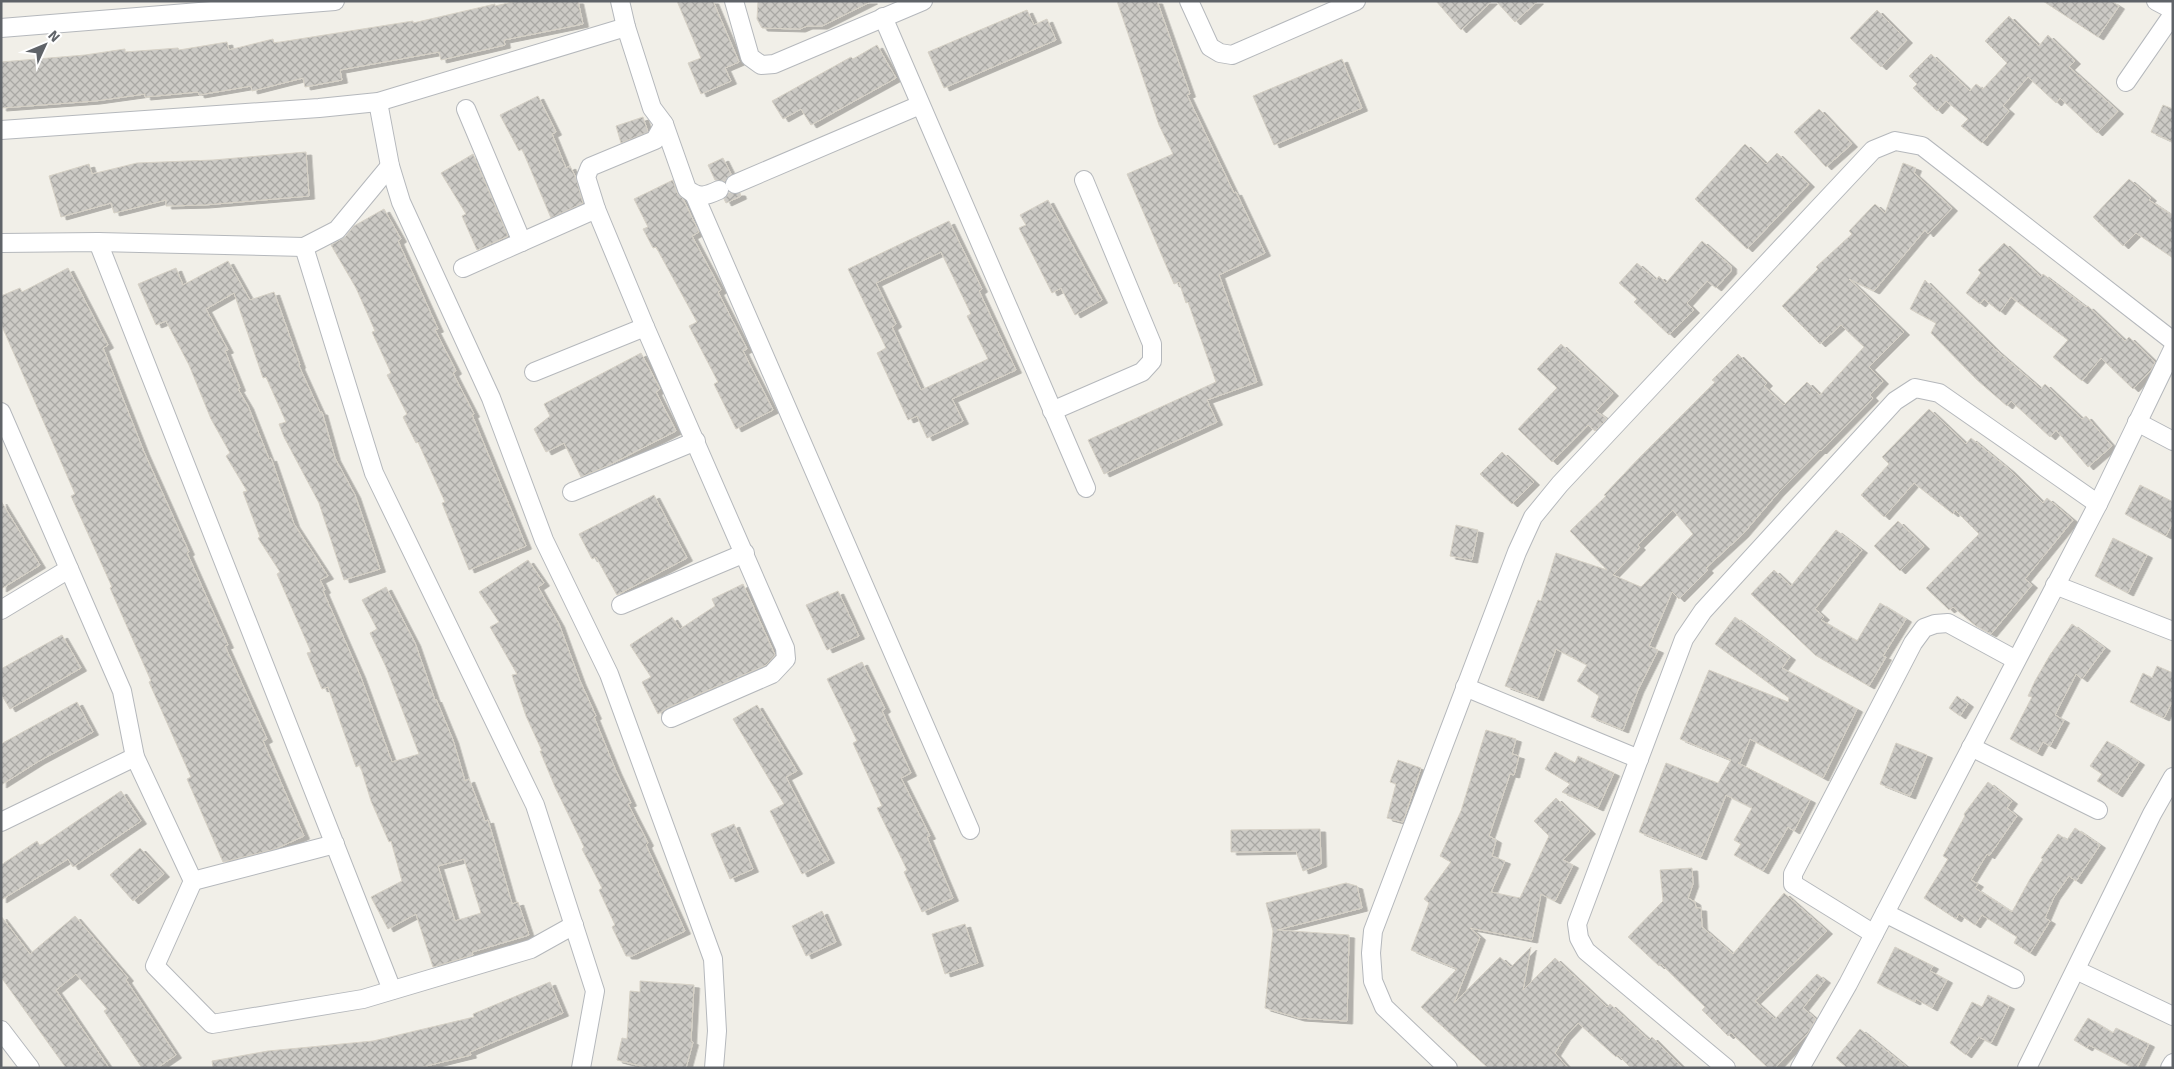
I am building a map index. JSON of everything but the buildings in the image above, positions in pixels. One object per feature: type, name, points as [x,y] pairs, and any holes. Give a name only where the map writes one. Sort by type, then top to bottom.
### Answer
[{"type":"street","points":[[1,28],[335,1]]},
{"type":"street","points":[[620,1],[626,27],[652,108],[664,124],[687,189],[695,196],[970,830]]},
{"type":"street","points":[[734,1],[750,57],[761,65],[774,64],[923,1]]},
{"type":"street","points":[[1189,1],[1210,47],[1220,53],[1232,55],[1356,1]]},
{"type":"street","points":[[2126,82],[2173,12],[2156,1]]},
{"type":"street","points":[[883,17],[1086,488]]},
{"type":"street","points":[[1,130],[309,109],[378,102],[626,27]]},
{"type":"street","points":[[378,102],[390,166],[401,202],[492,398],[544,540],[609,674],[713,959],[718,1031],[714,1068]]},
{"type":"street","points":[[695,196],[705,197],[920,106]]},
{"type":"street","points":[[466,109],[522,242]]},
{"type":"street","points":[[664,124],[655,140],[590,168],[586,177],[596,209],[785,648],[786,659],[772,674],[671,718]]},
{"type":"street","points":[[1448,1068],[1384,1007],[1373,981],[1370,953],[1373,932],[1517,552],[1533,518],[1560,484],[1873,150],[1895,141],[1922,146],[2173,341]]},
{"type":"street","points":[[1,243],[98,242],[304,247],[337,230],[390,166]]},
{"type":"street","points":[[1052,411],[1142,372],[1152,361],[1152,344],[1084,180]]},
{"type":"street","points":[[463,268],[596,209]]},
{"type":"street","points":[[98,242],[392,990]]},
{"type":"street","points":[[304,247],[374,473],[535,805],[595,991],[581,1068]]},
{"type":"street","points":[[534,372],[646,327]]},
{"type":"street","points":[[1800,1068],[1874,934],[2098,504],[2173,348]]},
{"type":"street","points":[[1726,1068],[1586,951],[1579,938],[1577,924],[1684,639],[1702,611],[1895,401],[1915,388],[1939,393],[2098,504]]},
{"type":"street","points":[[1,412],[6,438],[69,569],[122,691],[135,757],[193,881],[155,966],[212,1024],[363,999],[531,949],[574,926]]},
{"type":"street","points":[[2137,422],[2173,441]]},
{"type":"street","points":[[572,492],[696,442]]},
{"type":"street","points":[[621,605],[745,553]]},
{"type":"street","points":[[1,610],[69,569]]},
{"type":"street","points":[[2055,586],[2173,631]]},
{"type":"street","points":[[1874,934],[1793,884],[1793,874],[1806,848],[1913,643],[1924,628],[1948,622],[2016,660]]},
{"type":"street","points":[[1465,687],[1639,760]]},
{"type":"street","points":[[1972,747],[2098,810]]},
{"type":"street","points":[[1,822],[135,757]]},
{"type":"street","points":[[2027,1068],[2152,814],[2173,777]]},
{"type":"street","points":[[193,881],[335,844]]},
{"type":"street","points":[[1885,913],[2016,978]]},
{"type":"street","points":[[2076,970],[2173,1016]]},
{"type":"street","points":[[1,1030],[30,1068]]},
{"type":"street","points":[[2170,1068],[2173,1063]]}]
